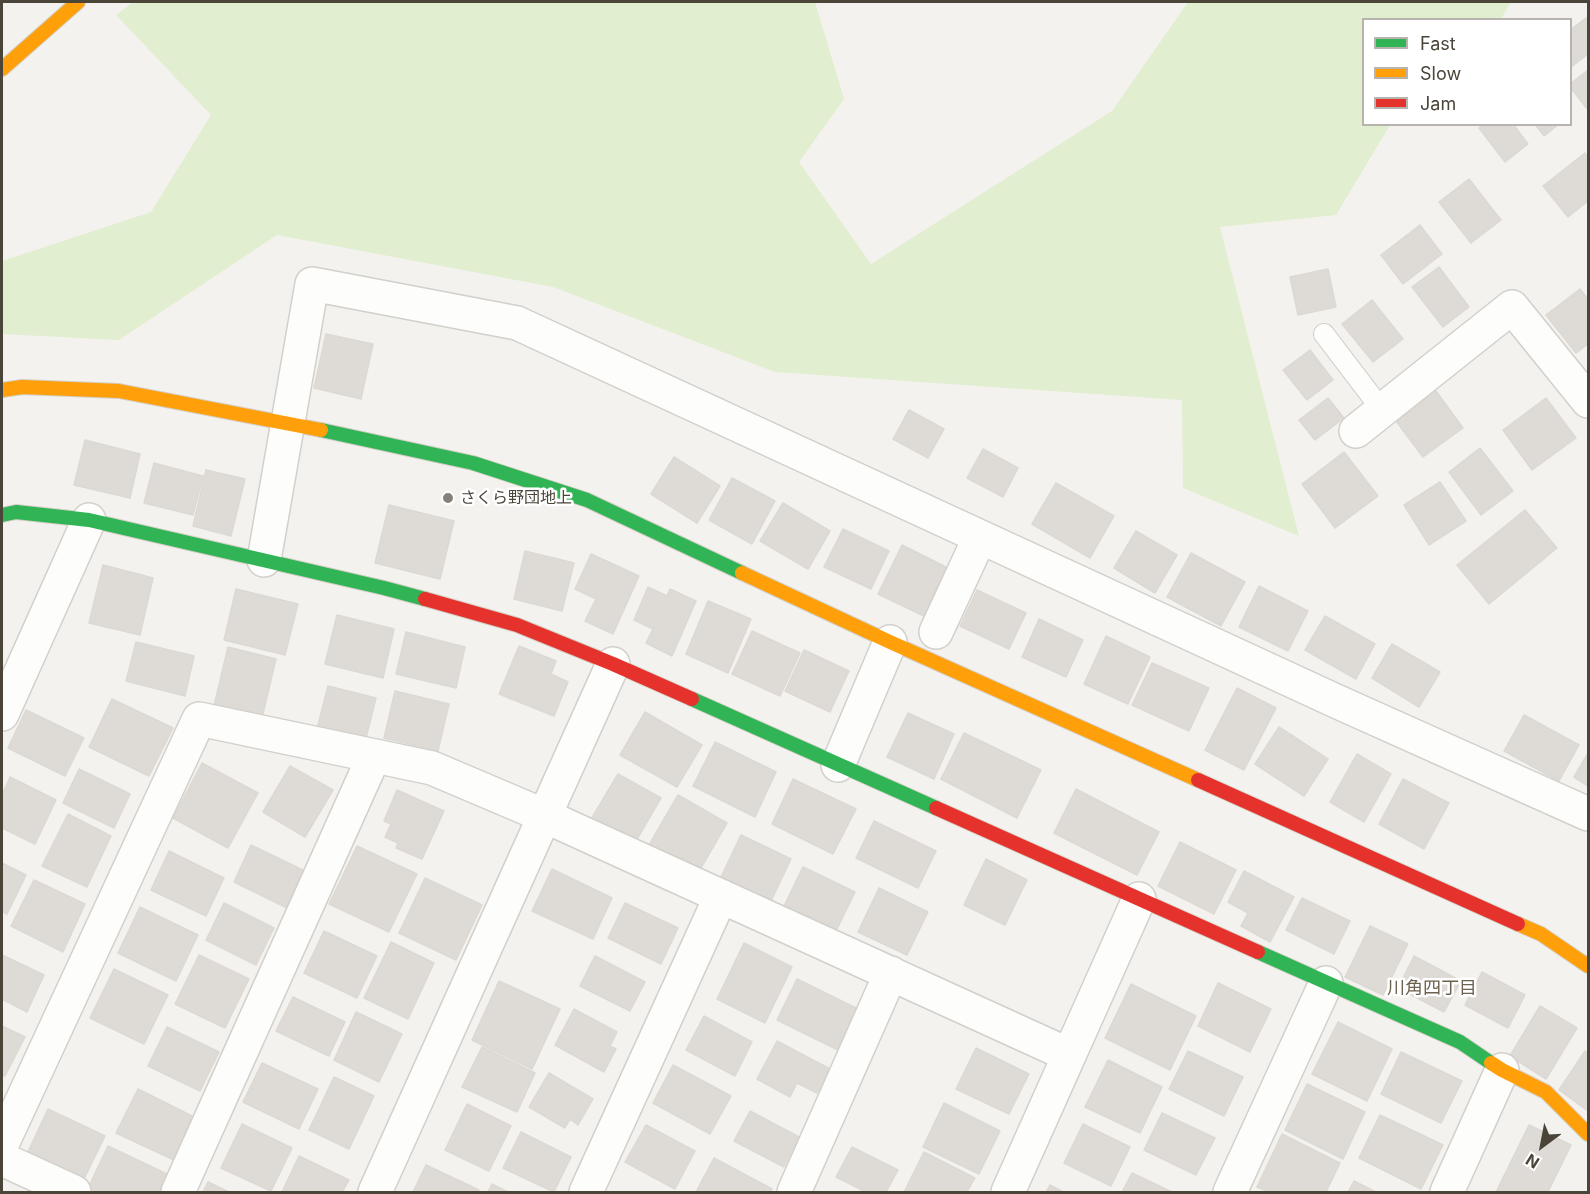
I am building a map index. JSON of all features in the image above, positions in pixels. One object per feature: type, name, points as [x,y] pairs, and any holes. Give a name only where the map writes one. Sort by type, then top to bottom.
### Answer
[{"type":"street","points":[[2,69],[78,2]]},
{"type":"street","points":[[264,560],[312,284],[517,323],[1338,702],[1588,814]]},
{"type":"street","points":[[1356,431],[1512,307],[1588,401]]},
{"type":"street","points":[[2,390],[22,387],[119,392],[287,422],[473,463],[587,500],[890,642],[1541,934],[1588,966]]},
{"type":"street","points":[[2,515],[16,512],[89,520],[384,588],[517,624],[613,664],[1460,1042],[1502,1070],[1545,1092],[1588,1134]]},
{"type":"street","points":[[2,714],[89,520]]},
{"type":"street","points":[[936,632],[980,537]]},
{"type":"street","points":[[838,765],[890,642]]},
{"type":"street","points":[[375,1192],[613,664]]},
{"type":"street","points":[[2,1144],[199,719],[432,768],[545,816],[1069,1054]]},
{"type":"street","points":[[178,1192],[375,756]]},
{"type":"street","points":[[586,1192],[721,896]]},
{"type":"street","points":[[1008,1192],[1139,899]]},
{"type":"street","points":[[794,1192],[891,973]]},
{"type":"street","points":[[1230,1192],[1326,983]]},
{"type":"street","points":[[1447,1192],[1502,1070]]},
{"type":"street","points":[[2,1159],[74,1192]]},
{"type":"lane","points":[[1324,334],[1382,410]]},
{"type":"green space","points":[[133,2],[815,2],[844,99],[799,162],[871,264],[1112,111],[1188,2],[1511,2],[1502,18],[1362,18],[1362,126],[1389,126],[1336,215],[1220,227],[1299,536],[1183,488],[1182,400],[775,372],[553,287],[277,235],[119,340],[2,334],[2,261],[151,212],[211,115],[116,15]]},
{"type":"building","points":[[1586,18],[1588,21],[1588,54],[1572,66],[1572,28]]},
{"type":"building","points":[[1588,70],[1588,110],[1572,90],[1572,82]]},
{"type":"building","points":[[1482,126],[1514,126],[1528,144],[1505,162],[1479,128]]},
{"type":"building","points":[[1536,126],[1556,126],[1544,136]]},
{"type":"building","points":[[1585,153],[1588,158],[1588,201],[1568,217],[1543,186]]},
{"type":"building","points":[[1469,179],[1501,220],[1471,243],[1439,202]]},
{"type":"building","points":[[1420,225],[1442,254],[1403,284],[1381,255]]},
{"type":"building","points":[[1439,267],[1469,307],[1443,327],[1412,287]]},
{"type":"building","points":[[1328,269],[1336,307],[1298,315],[1290,277]]},
{"type":"building","points":[[1580,289],[1588,299],[1588,344],[1576,353],[1546,315]]},
{"type":"building","points":[[1372,300],[1403,339],[1373,362],[1342,324]]},
{"type":"building","points":[[326,334],[373,344],[361,399],[314,388]]},
{"type":"building","points":[[1310,350],[1333,380],[1307,400],[1283,370]]},
{"type":"building","points":[[1436,391],[1463,428],[1423,457],[1396,421]]},
{"type":"building","points":[[1328,398],[1344,418],[1315,440],[1299,420]]},
{"type":"building","points":[[1546,398],[1576,438],[1532,470],[1503,430]]},
{"type":"building","points":[[909,410],[944,429],[928,458],[893,439]]},
{"type":"building","points":[[85,440],[140,454],[130,498],[74,485]]},
{"type":"building","points":[[1480,448],[1513,491],[1481,515],[1449,472]]},
{"type":"building","points":[[983,449],[1018,468],[1003,497],[967,478]]},
{"type":"building","points":[[1344,452],[1378,496],[1335,528],[1302,484]]},
{"type":"building","points":[[674,457],[720,486],[697,523],[651,494]]},
{"type":"building","points":[[154,463],[203,476],[193,515],[144,503]]},
{"type":"building","points":[[206,470],[245,479],[231,536],[193,526]]},
{"type":"building","points":[[732,478],[775,501],[752,544],[709,520]]},
{"type":"building","points":[[1440,482],[1466,521],[1429,545],[1404,505]]},
{"type":"building","points":[[1056,483],[1114,516],[1090,558],[1032,524]]},
{"type":"building","points":[[783,503],[830,531],[808,569],[760,541]]},
{"type":"building","points":[[389,505],[454,521],[440,579],[375,563]]},
{"type":"building","points":[[1525,510],[1557,548],[1489,604],[1457,565]]},
{"type":"building","points":[[843,529],[889,551],[871,589],[824,567]]},
{"type":"building","points":[[1136,531],[1177,555],[1155,593],[1114,568]]},
{"type":"building","points":[[902,545],[950,569],[926,617],[878,594]]},
{"type":"building","points":[[525,551],[574,563],[562,611],[514,599]]},
{"type":"building","points":[[1191,553],[1245,582],[1221,626],[1167,597]]},
{"type":"building","points":[[591,554],[639,576],[613,634],[585,621],[596,599],[575,589]]},
{"type":"building","points":[[103,565],[153,578],[140,635],[89,623]]},
{"type":"building","points":[[1259,586],[1308,611],[1288,651],[1239,627]]},
{"type":"building","points":[[648,587],[667,596],[670,589],[696,601],[672,656],[646,643],[653,629],[634,620]]},
{"type":"building","points":[[236,589],[298,604],[285,655],[224,640]]},
{"type":"building","points":[[977,590],[1026,613],[1009,649],[960,626]]},
{"type":"building","points":[[708,601],[751,619],[728,673],[686,654]]},
{"type":"building","points":[[337,615],[394,629],[383,678],[325,664]]},
{"type":"building","points":[[1325,616],[1375,644],[1356,679],[1305,650]]},
{"type":"building","points":[[1039,619],[1083,640],[1066,677],[1022,657]]},
{"type":"building","points":[[752,631],[800,653],[780,696],[732,674]]},
{"type":"building","points":[[406,632],[465,647],[456,688],[396,674]]},
{"type":"building","points":[[1106,636],[1150,657],[1128,704],[1084,684]]},
{"type":"building","points":[[136,642],[194,656],[185,696],[126,681]]},
{"type":"building","points":[[1392,644],[1440,672],[1419,707],[1372,678]]},
{"type":"building","points":[[519,646],[556,661],[551,674],[568,682],[554,716],[499,694]]},
{"type":"building","points":[[228,647],[276,659],[262,718],[214,706]]},
{"type":"building","points":[[804,650],[849,671],[830,712],[785,691]]},
{"type":"building","points":[[1152,663],[1209,688],[1189,731],[1132,705]]},
{"type":"building","points":[[328,686],[376,698],[365,742],[317,729]]},
{"type":"building","points":[[1237,688],[1276,708],[1244,770],[1205,750]]},
{"type":"building","points":[[395,691],[449,704],[438,751],[384,738]]},
{"type":"building","points":[[112,699],[173,728],[149,776],[89,747]]},
{"type":"building","points":[[26,710],[84,738],[65,776],[8,748]]},
{"type":"building","points":[[645,712],[702,745],[677,787],[620,755]]},
{"type":"building","points":[[908,713],[954,734],[934,779],[887,757]]},
{"type":"building","points":[[1524,715],[1579,745],[1559,781],[1504,751]]},
{"type":"building","points":[[1279,727],[1328,759],[1304,796],[1255,764]]},
{"type":"building","points":[[964,733],[1041,770],[1017,818],[941,779]]},
{"type":"building","points":[[715,742],[776,772],[755,817],[693,786]]},
{"type":"building","points":[[1588,753],[1588,786],[1574,777]]},
{"type":"building","points":[[1357,754],[1391,774],[1364,822],[1330,802]]},
{"type":"building","points":[[202,763],[258,793],[228,848],[173,818]]},
{"type":"building","points":[[290,766],[333,790],[305,837],[263,812]]},
{"type":"building","points":[[79,769],[130,794],[114,828],[63,803]]},
{"type":"building","points":[[618,774],[661,798],[633,846],[590,821]]},
{"type":"building","points":[[10,777],[56,800],[35,844],[2,828],[2,795]]},
{"type":"building","points":[[793,779],[856,809],[833,854],[772,824]]},
{"type":"building","points":[[1403,779],[1449,803],[1424,849],[1379,824]]},
{"type":"building","points":[[1076,789],[1159,832],[1137,875],[1054,833]]},
{"type":"building","points":[[397,790],[444,811],[422,859],[396,848],[398,843],[385,837],[391,824],[384,821]]},
{"type":"building","points":[[678,795],[727,823],[694,880],[645,852]]},
{"type":"building","points":[[68,814],[111,836],[87,887],[42,866]]},
{"type":"building","points":[[874,821],[936,851],[918,888],[856,858]]},
{"type":"building","points":[[741,835],[791,859],[771,901],[721,877]]},
{"type":"building","points":[[1180,842],[1236,870],[1214,914],[1158,886]]},
{"type":"building","points":[[251,845],[305,871],[287,908],[234,882]]},
{"type":"building","points":[[357,846],[417,874],[389,932],[329,904]]},
{"type":"building","points":[[169,851],[224,878],[206,916],[151,890]]},
{"type":"building","points":[[986,859],[1027,880],[1005,925],[964,905]]},
{"type":"building","points":[[2,863],[26,875],[7,914],[2,911]]},
{"type":"building","points":[[803,867],[855,892],[836,931],[784,906]]},
{"type":"building","points":[[552,869],[612,898],[593,939],[532,911]]},
{"type":"building","points":[[1244,871],[1294,897],[1270,942],[1241,926],[1248,913],[1228,902]]},
{"type":"building","points":[[425,878],[482,905],[456,960],[399,933]]},
{"type":"building","points":[[34,880],[85,904],[63,952],[11,926]]},
{"type":"building","points":[[879,888],[928,912],[907,955],[858,932]]},
{"type":"building","points":[[1302,898],[1350,921],[1334,954],[1286,930]]},
{"type":"building","points":[[224,903],[274,928],[256,965],[206,940]]},
{"type":"building","points":[[625,903],[678,928],[661,964],[608,938]]},
{"type":"building","points":[[140,907],[198,935],[176,981],[118,953]]},
{"type":"building","points":[[1370,926],[1408,944],[1383,995],[1345,977]]},
{"type":"building","points":[[324,931],[377,956],[357,998],[304,973]]},
{"type":"building","points":[[391,942],[434,963],[408,1019],[364,998]]},
{"type":"building","points":[[744,943],[792,967],[765,1023],[717,999]]},
{"type":"building","points":[[2,955],[44,975],[27,1012],[2,999]]},
{"type":"building","points":[[199,955],[249,979],[225,1028],[175,1004]]},
{"type":"building","points":[[595,956],[645,982],[630,1011],[580,986]]},
{"type":"building","points":[[1414,956],[1461,981],[1444,1012],[1398,988]]},
{"type":"building","points":[[114,969],[168,995],[144,1044],[90,1018]]},
{"type":"building","points":[[1482,972],[1525,995],[1508,1028],[1465,1005]]},
{"type":"building","points":[[797,979],[860,1010],[840,1051],[777,1020]]},
{"type":"building","points":[[499,981],[560,1009],[532,1069],[472,1040]]},
{"type":"building","points":[[1218,983],[1271,1009],[1250,1052],[1198,1026]]},
{"type":"building","points":[[1131,984],[1196,1016],[1170,1070],[1105,1038]]},
{"type":"building","points":[[293,997],[345,1022],[329,1056],[276,1031]]},
{"type":"building","points":[[1540,1006],[1577,1028],[1546,1079],[1510,1056]]},
{"type":"building","points":[[574,1009],[617,1032],[610,1046],[616,1049],[604,1072],[555,1045]]},
{"type":"building","points":[[356,1012],[402,1034],[379,1082],[334,1060]]},
{"type":"building","points":[[704,1016],[752,1042],[735,1076],[686,1050]]},
{"type":"building","points":[[1338,1022],[1392,1049],[1367,1101],[1312,1074]]},
{"type":"building","points":[[2,1026],[25,1037],[5,1076],[2,1075]]},
{"type":"building","points":[[167,1027],[219,1052],[200,1091],[148,1066]]},
{"type":"building","points":[[777,1041],[830,1069],[817,1093],[797,1083],[790,1097],[757,1079]]},
{"type":"building","points":[[482,1047],[535,1073],[517,1112],[462,1087]]},
{"type":"building","points":[[976,1048],[1029,1074],[1009,1114],[956,1089]]},
{"type":"building","points":[[1188,1051],[1243,1077],[1224,1116],[1169,1089]]},
{"type":"building","points":[[1585,1051],[1588,1054],[1588,1111],[1559,1090]]},
{"type":"building","points":[[1401,1052],[1462,1081],[1441,1123],[1381,1094]]},
{"type":"building","points":[[1108,1060],[1162,1087],[1140,1133],[1085,1107]]},
{"type":"building","points":[[262,1063],[318,1089],[299,1129],[243,1102]]},
{"type":"building","points":[[673,1065],[731,1096],[710,1134],[653,1103]]},
{"type":"building","points":[[549,1073],[593,1099],[578,1125],[570,1119],[565,1128],[529,1107]]},
{"type":"building","points":[[334,1077],[374,1096],[349,1149],[309,1130]]},
{"type":"building","points":[[1307,1084],[1365,1112],[1343,1159],[1285,1130]]},
{"type":"building","points":[[138,1089],[196,1118],[176,1161],[116,1133]]},
{"type":"building","points":[[944,1103],[1000,1131],[979,1174],[923,1147]]},
{"type":"building","points":[[467,1104],[511,1126],[489,1171],[445,1150]]},
{"type":"building","points":[[48,1109],[105,1136],[83,1181],[27,1154]]},
{"type":"building","points":[[750,1111],[799,1137],[784,1167],[734,1141]]},
{"type":"building","points":[[1162,1113],[1215,1138],[1196,1175],[1144,1150]]},
{"type":"building","points":[[1380,1115],[1443,1145],[1421,1189],[1359,1158]]},
{"type":"building","points":[[242,1124],[292,1148],[271,1191],[221,1168]]},
{"type":"building","points":[[1083,1124],[1130,1147],[1111,1186],[1064,1163]]},
{"type":"building","points":[[646,1125],[695,1151],[675,1189],[625,1162]]},
{"type":"building","points":[[1529,1125],[1571,1145],[1548,1192],[1496,1192]]},
{"type":"building","points":[[521,1132],[571,1157],[554,1192],[503,1168]]},
{"type":"building","points":[[1282,1134],[1340,1163],[1326,1192],[1269,1192],[1257,1187]]},
{"type":"building","points":[[108,1146],[169,1175],[160,1192],[92,1192],[87,1190]]},
{"type":"building","points":[[852,1147],[898,1170],[886,1192],[866,1192],[836,1177]]},
{"type":"building","points":[[924,1152],[975,1178],[967,1192],[904,1192]]},
{"type":"building","points":[[299,1156],[349,1180],[342,1192],[282,1192]]},
{"type":"building","points":[[714,1158],[772,1189],[770,1192],[701,1192],[697,1190]]},
{"type":"building","points":[[426,1165],[479,1190],[478,1192],[413,1192]]},
{"type":"building","points":[[1132,1173],[1172,1192],[1122,1192]]},
{"type":"building","points":[[1354,1181],[1376,1192],[1348,1192]]},
{"type":"building","points":[[208,1182],[229,1192],[203,1192]]},
{"type":"building","points":[[492,1184],[508,1192],[488,1192]]},
{"type":"building","points":[[1050,1185],[1063,1192],[1046,1192]]},
{"type":"traffic: fast","points":[[321,430],[473,463],[587,500],[742,573]]},
{"type":"traffic: fast","points":[[2,515],[16,512],[89,520],[425,599]]},
{"type":"traffic: fast","points":[[692,699],[936,808]]},
{"type":"traffic: fast","points":[[1258,952],[1460,1042],[1491,1063]]},
{"type":"traffic: slow","points":[[2,69],[78,2]]},
{"type":"traffic: slow","points":[[2,390],[22,387],[119,391],[321,430]]},
{"type":"traffic: slow","points":[[742,573],[1198,780]]},
{"type":"traffic: slow","points":[[1518,924],[1541,934],[1588,966]]},
{"type":"traffic: slow","points":[[1491,1063],[1546,1092],[1588,1134]]},
{"type":"traffic: jam","points":[[425,599],[517,625],[692,699]]},
{"type":"traffic: jam","points":[[1198,780],[1518,924]]},
{"type":"traffic: jam","points":[[936,808],[1258,952]]},
{"type":"place","name":"さくら野団地上","points":[[448,498]]},
{"type":"district","name":"川角四丁目","points":[[1432,989]]}]
